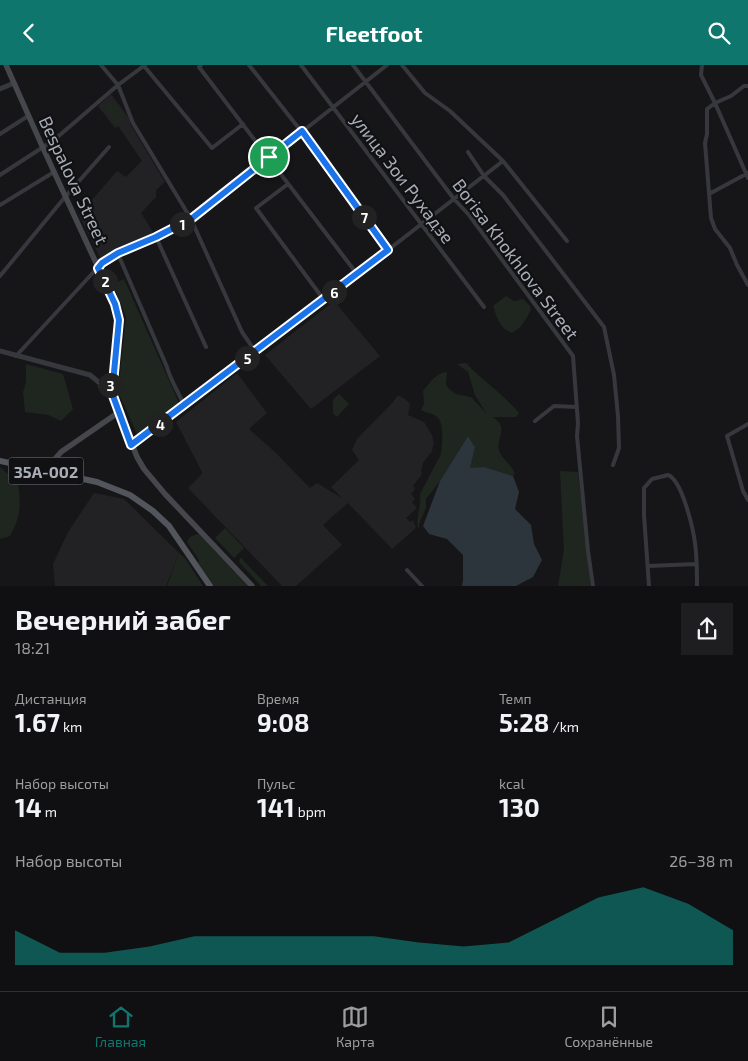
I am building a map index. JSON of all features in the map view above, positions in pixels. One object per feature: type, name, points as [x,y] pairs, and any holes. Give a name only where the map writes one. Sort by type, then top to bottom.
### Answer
[{"type":"main road","name":"Bespalova Street","points":[[6,65],[42,148],[115,304],[119,320],[112,393],[131,445],[144,469],[165,494],[252,586]]},
{"type":"main road","points":[[50,472],[55,459],[61,452],[119,412]]},
{"type":"main road","name":"35А-002","points":[[0,461],[110,486],[140,500],[173,531],[210,586]]},
{"type":"street","points":[[101,65],[118,85],[133,123],[191,219],[242,332],[255,351]]},
{"type":"street","points":[[201,65],[199,67],[358,274]]},
{"type":"street","points":[[249,65],[302,131],[388,250]]},
{"type":"street","name":"улица Зои Рухадзе","points":[[301,65],[484,307]]},
{"type":"street","name":"Borisa Khokhlova Street","points":[[353,65],[454,199],[469,215],[572,356],[579,455],[593,586]]},
{"type":"street","points":[[16,356],[102,263],[118,253],[156,237],[191,219],[387,65]]},
{"type":"street","points":[[402,65],[425,93],[450,111],[503,161],[567,241]]},
{"type":"street","points":[[702,65],[701,75],[747,175],[709,194]]},
{"type":"street","points":[[0,175],[54,140],[118,85],[144,66],[212,148],[243,124]]},
{"type":"street","points":[[0,89],[14,83]]},
{"type":"street","points":[[748,86],[744,86],[731,96],[706,109],[707,134],[705,143],[713,225],[730,248],[748,285]]},
{"type":"street","points":[[0,134],[28,116]]},
{"type":"street","points":[[0,276],[109,147]]},
{"type":"street","points":[[468,152],[484,176],[503,195],[604,327],[614,375],[618,416],[619,448],[613,465]]},
{"type":"street","points":[[131,445],[358,274],[503,161]]},
{"type":"street","points":[[0,205],[54,172]]},
{"type":"street","points":[[288,184],[256,208],[324,299]]},
{"type":"street","points":[[156,237],[206,347]]},
{"type":"street","name":"Bespalova Street","points":[[118,253],[171,382],[184,405]]},
{"type":"street","points":[[0,351],[90,375],[112,393]]},
{"type":"street","points":[[103,385],[109,386],[113,383]]},
{"type":"street","points":[[535,421],[554,407],[577,407]]},
{"type":"street","points":[[748,423],[727,436],[748,500]]},
{"type":"street","points":[[649,586],[644,491],[646,484],[652,479],[665,475],[672,476],[686,505],[695,542],[697,586]]},
{"type":"street","points":[[648,566],[696,564]]},
{"type":"street","points":[[407,569],[422,586]]},
{"type":"shaded area","points":[[111,94],[129,118],[131,125],[165,182],[156,190],[156,197],[141,213],[155,235],[101,260],[79,215],[117,171],[126,177],[142,161],[118,126],[115,128],[98,106]]},
{"type":"shaded area","points":[[113,99],[126,119],[115,125],[103,106]]},
{"type":"shaded area","points":[[124,279],[179,403],[137,434],[118,392],[126,317],[113,284]]},
{"type":"shaded area","points":[[506,296],[514,301],[523,299],[530,306],[531,310],[521,326],[512,333],[502,326],[493,306]]},
{"type":"shaded area","points":[[334,301],[380,356],[311,409],[265,355]]},
{"type":"shaded area","points":[[466,363],[519,413],[516,417],[492,417],[501,425],[498,448],[500,453],[515,474],[513,476],[484,467],[469,469],[475,447],[468,436],[440,481],[426,499],[426,508],[419,524],[419,530],[417,522],[420,494],[441,454],[442,439],[442,428],[439,419],[421,410],[424,404],[423,391],[437,376],[447,372],[446,384],[448,388],[456,394],[471,397],[486,413],[475,395],[468,372],[457,364]]},
{"type":"shaded area","points":[[26,364],[63,374],[73,409],[61,421],[48,415],[25,412],[23,392],[26,382]]},
{"type":"shaded area","points":[[237,373],[267,413],[249,429],[274,451],[310,488],[317,483],[342,498],[331,487],[359,460],[352,450],[357,439],[398,395],[405,399],[410,404],[408,415],[424,422],[432,435],[434,443],[432,451],[423,463],[422,474],[413,486],[415,489],[411,494],[415,499],[412,502],[417,508],[406,518],[410,522],[413,520],[416,528],[392,549],[348,503],[323,525],[342,545],[296,586],[282,586],[188,488],[202,472],[176,422]]},
{"type":"shaded area","points":[[339,394],[349,404],[337,417],[333,413],[333,400]]},
{"type":"shaded area","points":[[468,436],[475,447],[470,468],[484,467],[513,476],[519,492],[515,509],[531,525],[534,544],[542,560],[533,577],[516,586],[462,586],[463,555],[447,539],[429,534],[423,526],[440,481]]},
{"type":"shaded area","points":[[0,467],[18,482],[20,504],[18,516],[10,536],[0,539]]},
{"type":"shaded area","points":[[560,471],[578,472],[591,586],[558,586],[564,549]]},
{"type":"shaded area","points":[[94,493],[124,499],[179,553],[166,586],[55,586],[53,564],[68,532]]},
{"type":"shaded area","points":[[225,528],[244,548],[234,558],[215,538]]},
{"type":"shaded area","points":[[197,534],[248,586],[214,586],[198,563],[199,560],[187,542],[190,537]]},
{"type":"shaded area","points":[[179,553],[185,558],[203,586],[167,586]]},
{"type":"shaded area","points":[[240,558],[268,586],[261,586],[239,562]]},
{"type":"route","points":[[302,131],[388,250],[131,445],[112,393],[103,385],[109,386],[113,383],[119,320],[115,304],[98,268],[102,263],[118,253],[156,237],[191,219],[269,157],[302,131]]}]
